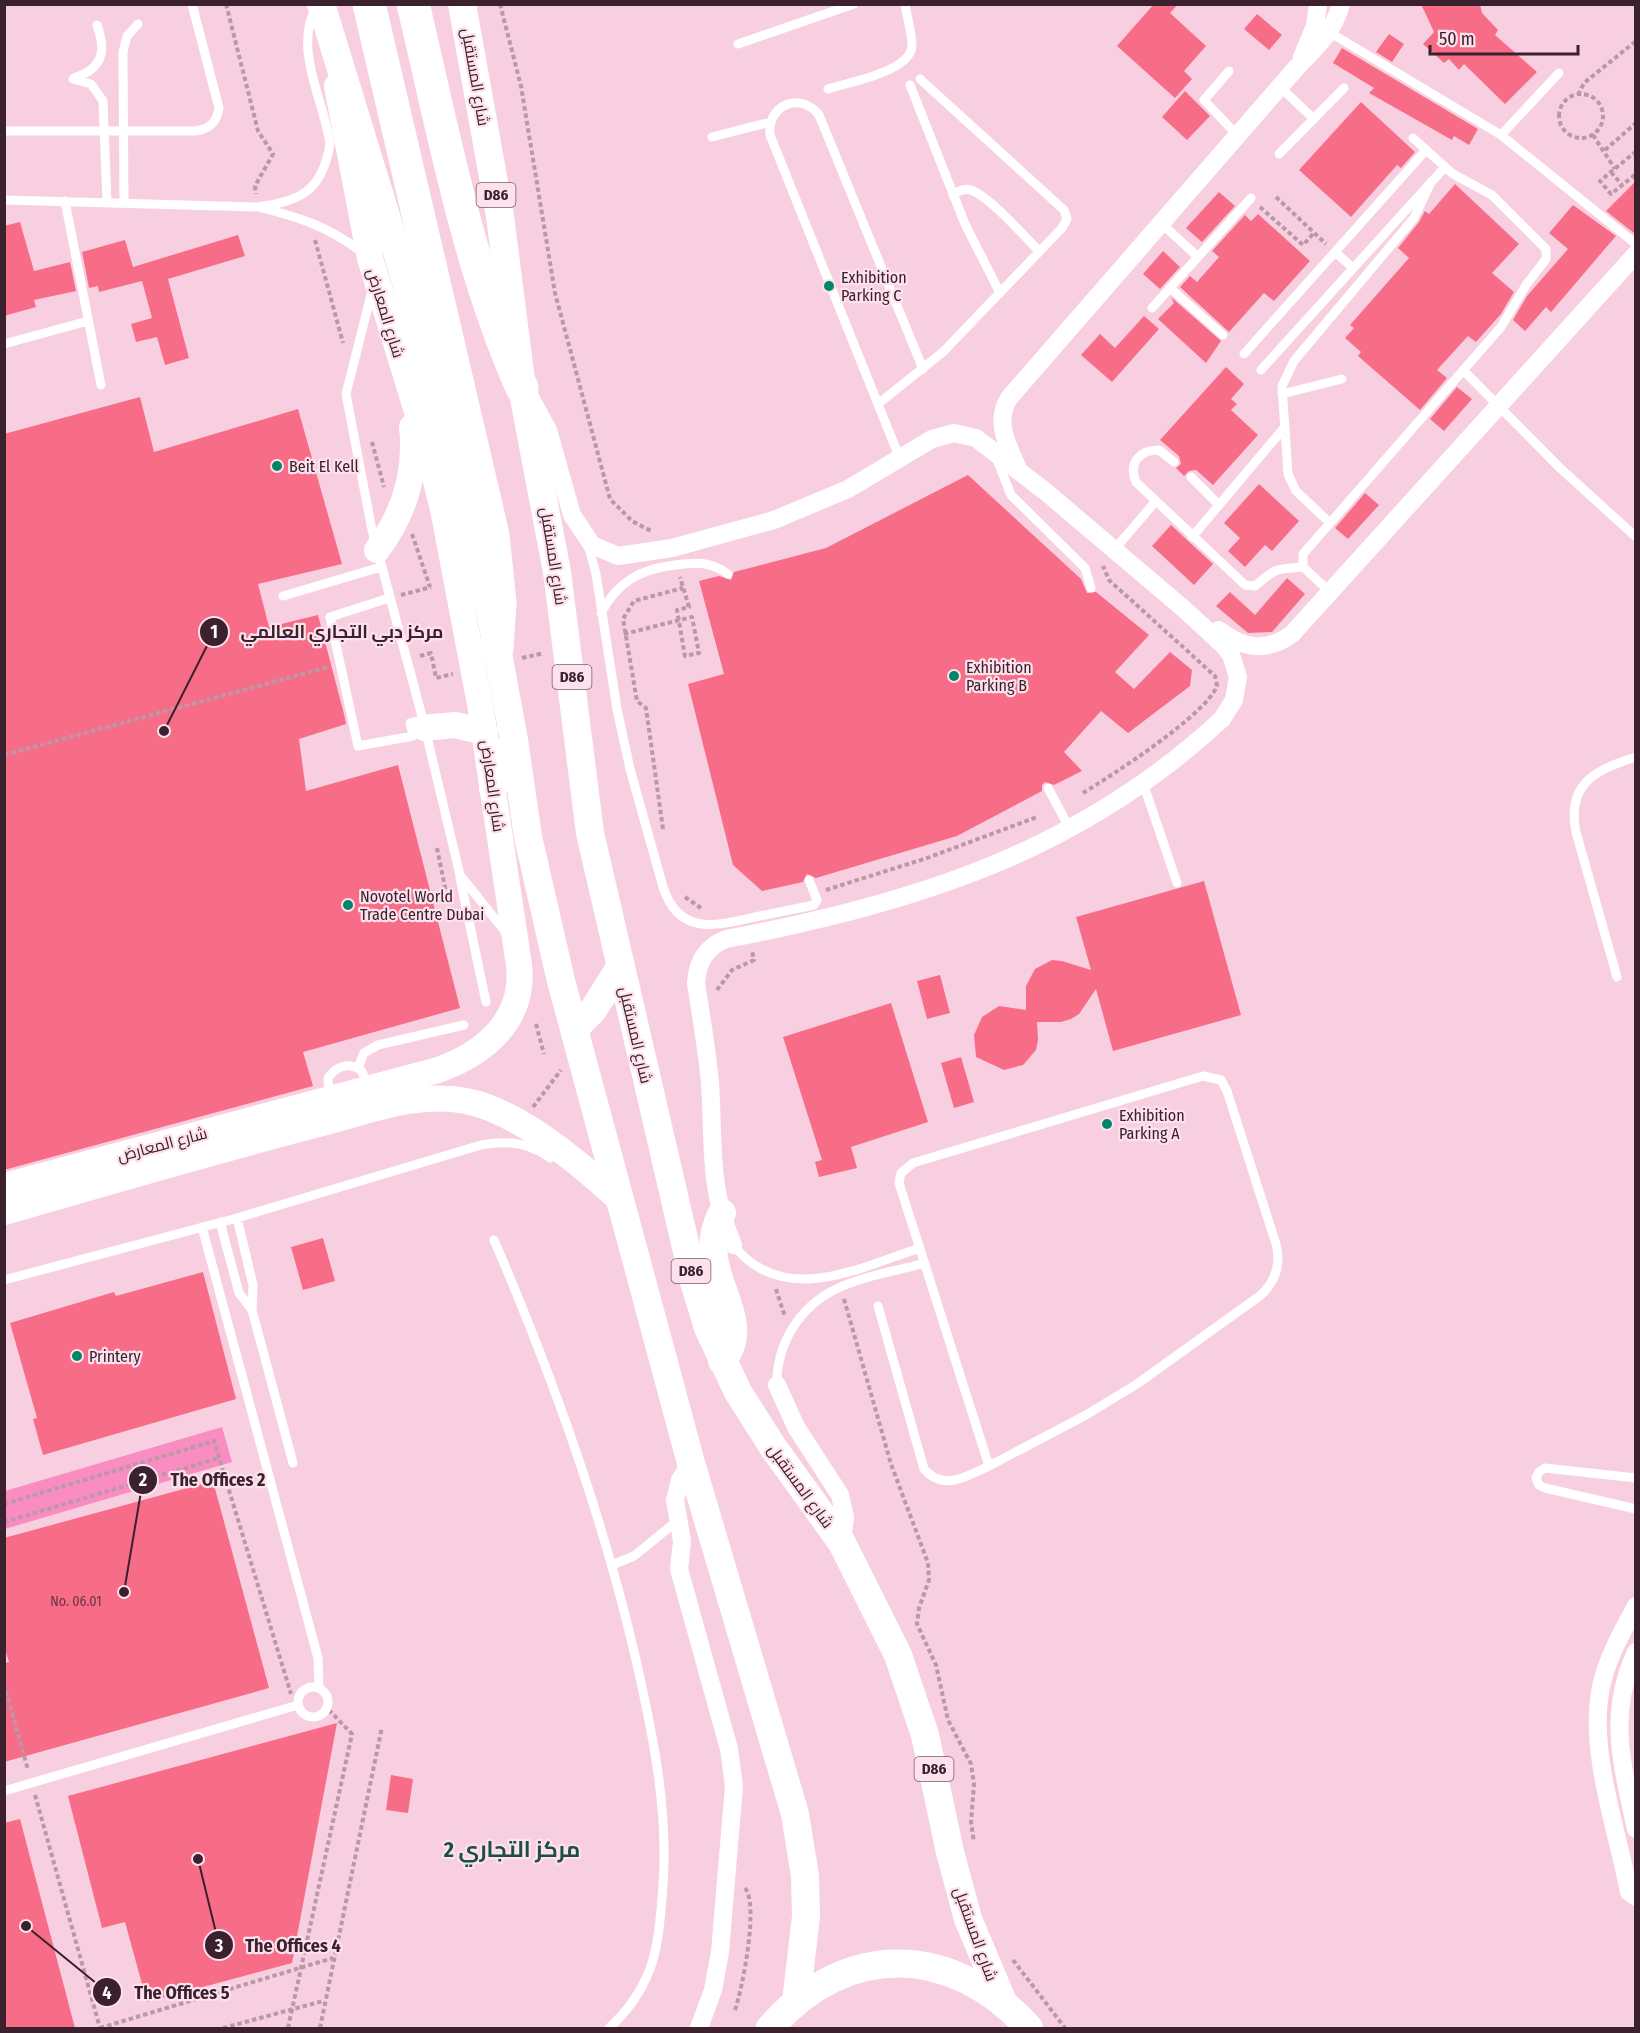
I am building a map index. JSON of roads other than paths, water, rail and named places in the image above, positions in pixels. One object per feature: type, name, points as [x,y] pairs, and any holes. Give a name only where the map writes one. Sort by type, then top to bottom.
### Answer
[{"type":"highway","points":[[369,4],[491,525],[499,580],[497,648]]},
{"type":"highway","points":[[413,4],[475,260],[496,325],[522,388]]},
{"type":"main road","name":"شارع المستقبل","points":[[462,4],[500,216],[522,388],[557,572],[590,833],[694,1282],[708,1328],[722,1361],[754,1420],[842,1543],[880,1616],[912,1695],[936,1777],[957,1886],[978,1947],[1003,2002]]},
{"type":"main road","points":[[322,13],[423,344],[452,450],[497,648],[538,886],[620,1212],[691,1463],[795,1814],[801,1845],[806,1916],[796,2002]]},
{"type":"main road","points":[[493,789],[502,758],[514,740]]},
{"type":"main road","points":[[574,1028],[592,1010],[621,966]]},
{"type":"main road","points":[[722,1213],[714,1234],[712,1256],[732,1316],[734,1335],[728,1353],[722,1361]]},
{"type":"main road","points":[[770,2028],[796,2002],[842,1975],[857,1969],[893,1964],[913,1964],[952,1973],[987,1990],[1003,2002],[1029,2028]]},
{"type":"street","points":[[1297,67],[1310,40],[1318,4]]},
{"type":"street","points":[[1018,471],[1002,426],[1005,404],[1329,32],[1341,4]]},
{"type":"street","name":"شارع المعارض","points":[[4,1186],[238,1116],[329,1099],[364,1078],[454,1064],[492,1040],[510,1018],[516,1005],[521,978],[485,732],[440,498],[373,268],[343,128],[322,13]]},
{"type":"street","points":[[1184,609],[1239,644],[1261,648],[1282,641],[1292,634],[1635,254]]},
{"type":"street","points":[[379,558],[409,485],[413,453],[405,373]]},
{"type":"street","points":[[522,388],[537,408],[548,430],[568,504],[585,539],[600,550],[618,555],[674,556],[791,513],[848,489],[932,439],[954,433],[976,438],[994,450],[1184,609],[1232,655],[1238,677],[1238,689],[1229,710],[1183,755],[1070,829],[997,865],[922,893],[726,939],[717,943],[704,955],[696,973],[696,983],[708,1063],[712,1172],[733,1245]]},
{"type":"street","points":[[424,724],[455,725],[485,732]]},
{"type":"street","name":"شارع المعارض","points":[[4,1212],[284,1134],[420,1099],[468,1101],[498,1112],[569,1156],[620,1212]]},
{"type":"street","points":[[777,1385],[796,1427],[840,1495],[845,1517],[842,1543]]},
{"type":"street","points":[[691,1463],[676,1490],[677,1521],[682,1541],[680,1575],[733,1769],[734,1803],[717,1971],[699,2028]]},
{"type":"street","points":[[1635,1606],[1608,1664],[1600,1699],[1598,1735],[1629,1892],[1635,1897]]},
{"type":"street","points":[[1635,1652],[1623,1685],[1617,1723],[1618,1743],[1635,1829]]},
{"type":"lane","points":[[4,131],[195,131],[203,130],[215,122],[219,108],[192,4]]},
{"type":"lane","points":[[738,44],[854,4]]},
{"type":"lane","points":[[828,89],[897,67],[907,59],[912,47],[905,4]]},
{"type":"lane","points":[[4,200],[256,207],[289,202],[300,196],[317,179],[328,156],[328,132],[306,44],[309,20],[322,13]]},
{"type":"lane","points":[[124,203],[124,44],[138,24]]},
{"type":"lane","points":[[97,25],[102,42],[102,58],[89,73],[73,79],[91,84],[100,95],[107,202]]},
{"type":"lane","points":[[1329,32],[1501,135],[1635,244]]},
{"type":"lane","points":[[1229,71],[1203,100],[1237,135]]},
{"type":"lane","points":[[1501,135],[1559,73]]},
{"type":"lane","points":[[878,404],[923,369],[1065,224],[1064,210],[920,79]]},
{"type":"lane","points":[[910,85],[953,195],[978,252],[1000,292]]},
{"type":"lane","points":[[1280,87],[1314,118]]},
{"type":"lane","points":[[1279,154],[1344,87]]},
{"type":"lane","points":[[901,459],[770,135],[770,122],[778,108],[792,102],[808,105],[819,115],[923,369]]},
{"type":"lane","points":[[712,136],[770,122]]},
{"type":"lane","points":[[1330,592],[1303,567],[1303,554],[1506,321],[1547,254],[1543,246],[1492,195],[1459,178],[1413,138]]},
{"type":"lane","points":[[1244,354],[1426,150]]},
{"type":"lane","points":[[1261,370],[1445,167]]},
{"type":"lane","points":[[1330,522],[1303,498],[1288,474],[1282,394],[1288,369],[1414,218],[1431,182]]},
{"type":"lane","points":[[953,195],[962,190],[972,191],[999,212],[1039,251]]},
{"type":"lane","points":[[1152,308],[1251,198]]},
{"type":"lane","points":[[65,201],[101,385]]},
{"type":"lane","points":[[256,207],[322,226],[338,234],[373,268],[347,388],[346,406],[379,558],[424,724],[460,875],[486,1002]]},
{"type":"lane","points":[[1161,223],[1198,257]]},
{"type":"lane","points":[[1335,252],[1353,268]]},
{"type":"lane","points":[[1170,288],[1223,335]]},
{"type":"lane","points":[[4,344],[88,321]]},
{"type":"lane","points":[[1463,370],[1560,468],[1635,537]]},
{"type":"lane","points":[[1282,394],[1342,379]]},
{"type":"lane","points":[[1192,537],[1284,428]]},
{"type":"lane","points":[[994,450],[1011,495],[1085,568],[1091,588]]},
{"type":"lane","points":[[1174,462],[1159,450],[1150,450],[1143,453],[1134,463],[1133,476],[1155,502],[1248,586],[1255,586],[1273,570],[1303,567]]},
{"type":"lane","points":[[1191,477],[1219,505]]},
{"type":"lane","points":[[1114,550],[1155,502]]},
{"type":"lane","points":[[585,539],[596,574],[630,769],[663,887],[671,906],[687,920],[716,926],[814,905],[815,893],[809,880]]},
{"type":"lane","points":[[601,613],[615,592],[634,575],[658,567],[674,556],[711,564],[728,574]]},
{"type":"lane","points":[[283,596],[379,558]]},
{"type":"lane","points":[[389,598],[330,617],[358,746],[413,736],[410,723],[424,724]]},
{"type":"lane","points":[[1617,977],[1576,831],[1574,811],[1579,792],[1593,774],[1603,767],[1635,757]]},
{"type":"lane","points":[[1143,783],[1177,883]]},
{"type":"lane","points":[[1048,788],[1070,829]]},
{"type":"lane","points":[[460,875],[516,945]]},
{"type":"lane","points":[[364,1078],[364,1053],[378,1045],[464,1025]]},
{"type":"lane","points":[[878,1306],[924,1469],[934,1478],[947,1482],[989,1466],[1086,1415],[1137,1384],[1261,1295],[1274,1280],[1279,1262],[1276,1244],[1224,1085],[1215,1077],[1203,1076],[908,1165],[901,1173],[899,1183],[989,1466]]},
{"type":"lane","points":[[4,1280],[237,1218],[493,1143],[506,1142],[531,1147],[557,1163]]},
{"type":"lane","points":[[237,1218],[253,1285],[252,1310],[293,1463]]},
{"type":"lane","points":[[220,1222],[239,1293],[252,1310]]},
{"type":"lane","points":[[202,1227],[318,1658],[319,1688]]},
{"type":"lane","points":[[494,1240],[558,1396],[612,1565],[658,1767],[665,1848],[660,1928],[653,1959],[641,1989],[629,2007],[609,2028]]},
{"type":"lane","points":[[733,1245],[760,1268],[798,1280],[826,1278],[920,1248]]},
{"type":"lane","points":[[777,1385],[779,1356],[789,1332],[824,1296],[840,1287],[925,1263]]},
{"type":"lane","points":[[1635,1478],[1545,1468],[1536,1478],[1539,1485],[1545,1488],[1635,1509]]},
{"type":"lane","points":[[612,1565],[634,1556],[677,1521]]},
{"type":"lane","points":[[319,1688],[326,1694],[327,1708],[321,1715],[312,1717],[303,1714],[296,1706],[305,1689],[319,1688]]},
{"type":"lane","points":[[4,1791],[296,1706]]},
{"type":"place","name":"Exhibition Parking C","points":[[829,286]]},
{"type":"place","name":"Beit El Kell","points":[[277,466]]},
{"type":"place","name":"Exhibition Parking B","points":[[954,676]]},
{"type":"place","name":"مركز دبي التجاري العالمي","points":[[164,731]]},
{"type":"place","name":"Novotel World Trade Centre Dubai","points":[[348,905]]},
{"type":"place","name":"Exhibition Parking A","points":[[1107,1124]]},
{"type":"place","name":"Printery","points":[[77,1356]]},
{"type":"place","name":"The Offices 2","points":[[124,1592]]},
{"type":"place","name":"The Offices 4","points":[[198,1859]]},
{"type":"place","name":"The Offices 5","points":[[26,1926]]},
{"type":"district","name":"مركز التجاري 2","points":[[512,1849]]}]
